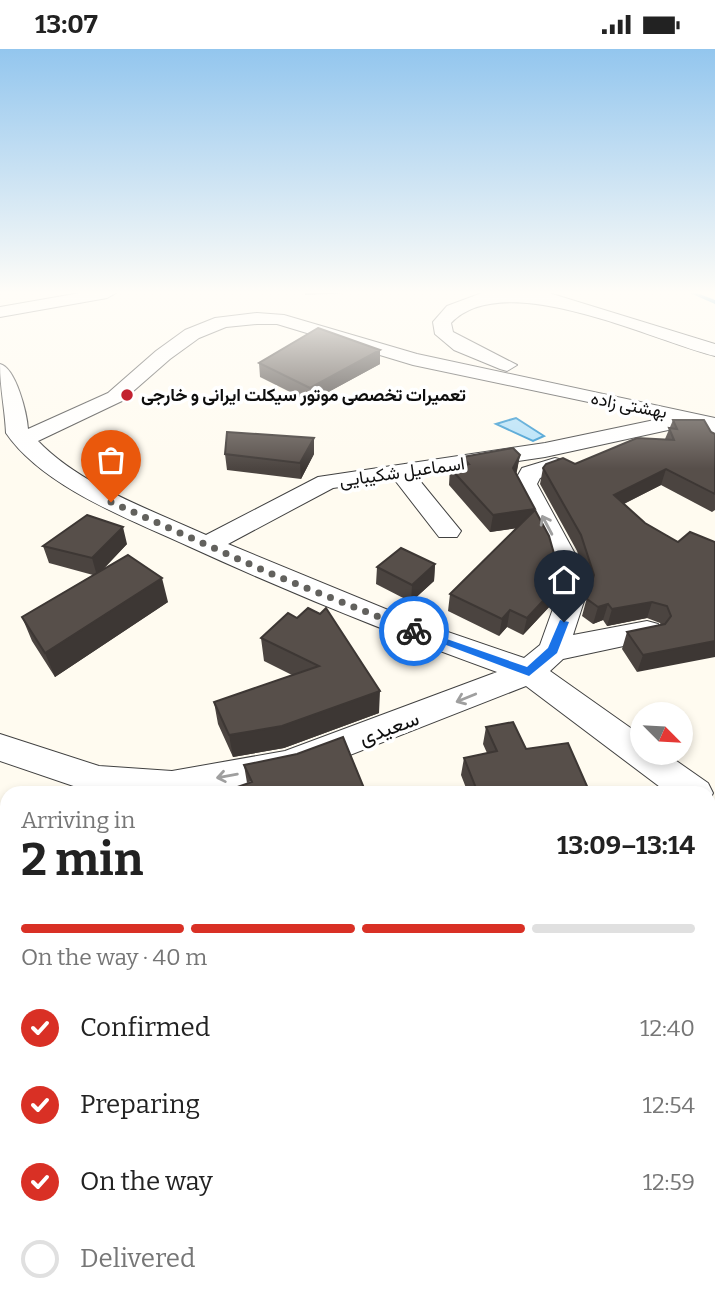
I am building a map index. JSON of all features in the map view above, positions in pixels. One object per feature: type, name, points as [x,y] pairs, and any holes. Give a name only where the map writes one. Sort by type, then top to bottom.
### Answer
[{"type":"street","name":"بهشتی زاده","points":[[13,433],[115,397],[167,352]]},
{"type":"street","name":"بهشتی زاده","points":[[389,352],[705,422]]},
{"type":"street","points":[[477,352],[535,375],[692,408],[705,422]]},
{"type":"street","points":[[0,370],[16,413],[13,433],[40,457],[111,502],[205,546],[400,626],[541,661],[687,786]]},
{"type":"street","name":"اسماعیل شکیبایی","points":[[205,546],[327,482],[401,473],[552,462],[705,422]]},
{"type":"street","points":[[541,661],[573,591],[561,552],[525,484],[530,473],[552,462]]},
{"type":"street","points":[[401,473],[448,531]]},
{"type":"street","name":"سعیدی","points":[[0,747],[99,780],[172,786],[287,765],[431,712],[541,661],[647,631]]},
{"type":"water","points":[[516,418],[544,436],[533,441],[496,424]]},
{"type":"building","points":[[278,352],[377,352],[310,388],[259,363]]},
{"type":"building","points":[[673,420],[704,420],[715,434],[715,494],[666,469],[614,495],[645,523],[678,542],[690,532],[715,542],[715,641],[643,655],[627,632],[665,624],[671,616],[667,606],[652,602],[612,609],[608,604],[598,607],[587,599],[594,575],[581,535],[543,468],[546,464],[563,458],[575,464],[637,438],[674,440],[669,428],[677,429]]},
{"type":"building","points":[[227,432],[314,438],[300,463],[225,454]]},
{"type":"building","points":[[513,448],[520,455],[513,468],[535,509],[493,515],[450,468],[469,464],[463,457]]},
{"type":"building","points":[[535,510],[549,536],[560,575],[555,588],[527,618],[510,610],[502,619],[450,594]]},
{"type":"building","points":[[87,515],[123,527],[92,558],[43,546]]},
{"type":"building","points":[[401,548],[435,564],[412,585],[377,567]]},
{"type":"building","points":[[128,555],[162,578],[45,653],[22,617]]},
{"type":"building","points":[[308,608],[320,614],[326,608],[380,691],[282,726],[229,735],[214,702],[319,666],[261,638],[288,613],[297,618]]},
{"type":"building","points":[[513,722],[526,749],[568,743],[587,786],[475,786],[464,758],[497,751],[486,727]]},
{"type":"building","points":[[343,737],[363,786],[240,786],[252,782],[244,765],[297,754]]},
{"type":"way so far","points":[[111,502],[205,546],[414,631]]},
{"type":"place","name":"تعمیرات تخصصی موتور سیکلت ایرانی و خارجی","points":[[127,395]]},
{"type":"route","points":[[414,631],[529,672],[553,650],[564,622]]}]
